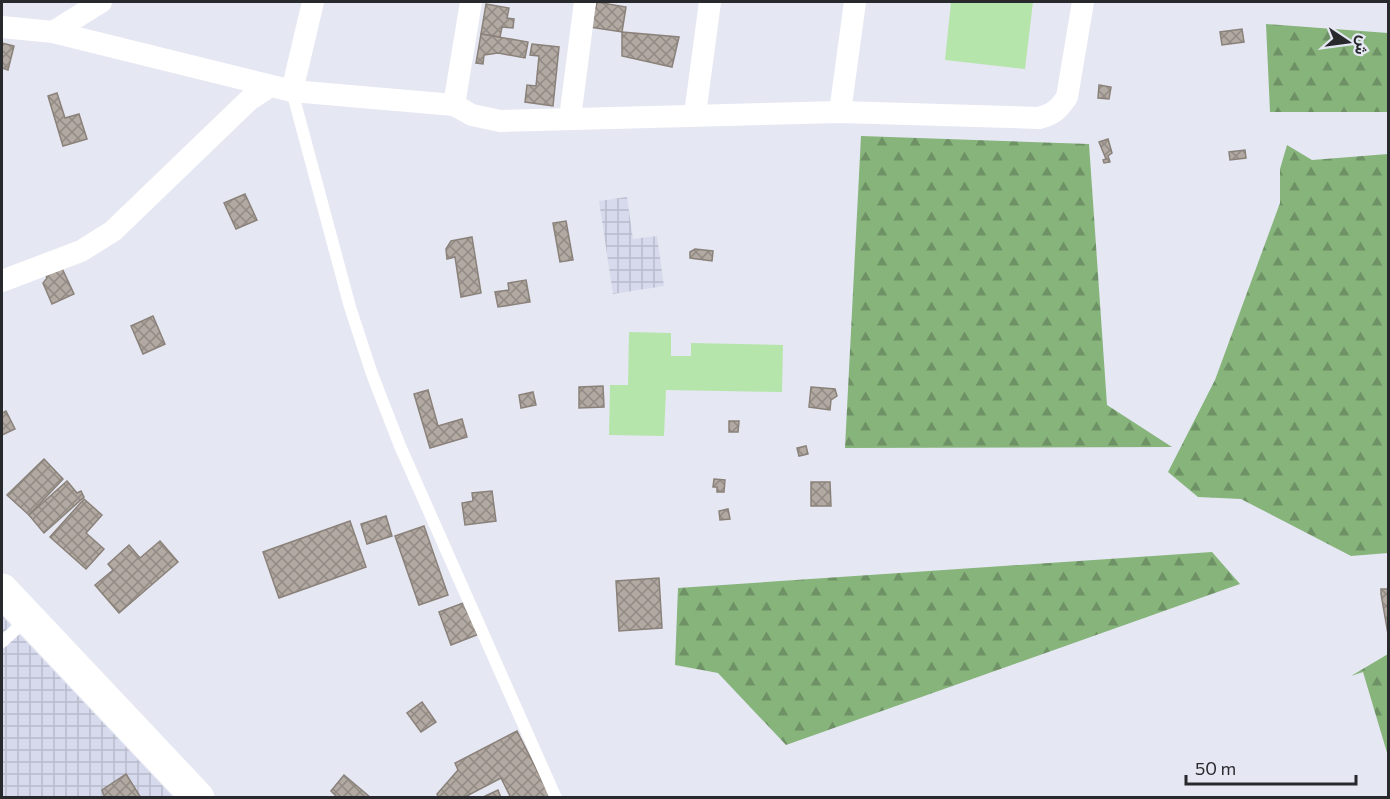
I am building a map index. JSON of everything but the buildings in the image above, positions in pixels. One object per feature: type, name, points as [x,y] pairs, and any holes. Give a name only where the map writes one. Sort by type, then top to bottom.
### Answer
[{"type":"street","points":[[53,32],[101,2]]},
{"type":"street","points":[[292,91],[313,2]]},
{"type":"street","points":[[454,105],[471,2]]},
{"type":"street","points":[[570,118],[585,2]]},
{"type":"street","points":[[695,114],[710,2]]},
{"type":"street","points":[[840,112],[855,2]]},
{"type":"street","points":[[2,27],[53,32],[292,91],[454,105],[472,115],[500,121],[695,114],[840,112],[1040,118],[1060,109],[1067,97],[1083,2]]},
{"type":"street","points":[[2,281],[81,250],[113,231],[249,100],[270,86]]},
{"type":"street","points":[[2,591],[198,798]]},
{"type":"lane","points":[[292,91],[350,307],[372,374],[400,446],[556,798]]},
{"type":"lane","points":[[2,642],[28,618]]},
{"type":"shaded area","points":[[627,197],[633,239],[657,236],[664,286],[613,294],[599,201]]},
{"type":"shaded area","points":[[2,616],[173,797],[2,797]]},
{"type":"green space","points":[[951,2],[1033,2],[1025,69],[945,60]]},
{"type":"green space","points":[[1266,24],[1388,33],[1388,112],[1270,112]]},
{"type":"green space","points":[[861,136],[1089,144],[1107,405],[1172,447],[845,448]]},
{"type":"green space","points":[[1287,145],[1312,160],[1388,154],[1388,553],[1351,556],[1241,499],[1198,497],[1168,472],[1215,380],[1280,203],[1280,169]]},
{"type":"green space","points":[[629,332],[671,333],[671,356],[691,356],[691,343],[783,345],[782,392],[666,390],[664,436],[609,435],[610,385],[628,385]]},
{"type":"green space","points":[[1212,552],[1240,584],[786,745],[718,673],[675,665],[678,588]]},
{"type":"green space","points":[[1388,654],[1388,756],[1363,672],[1351,676]]}]
